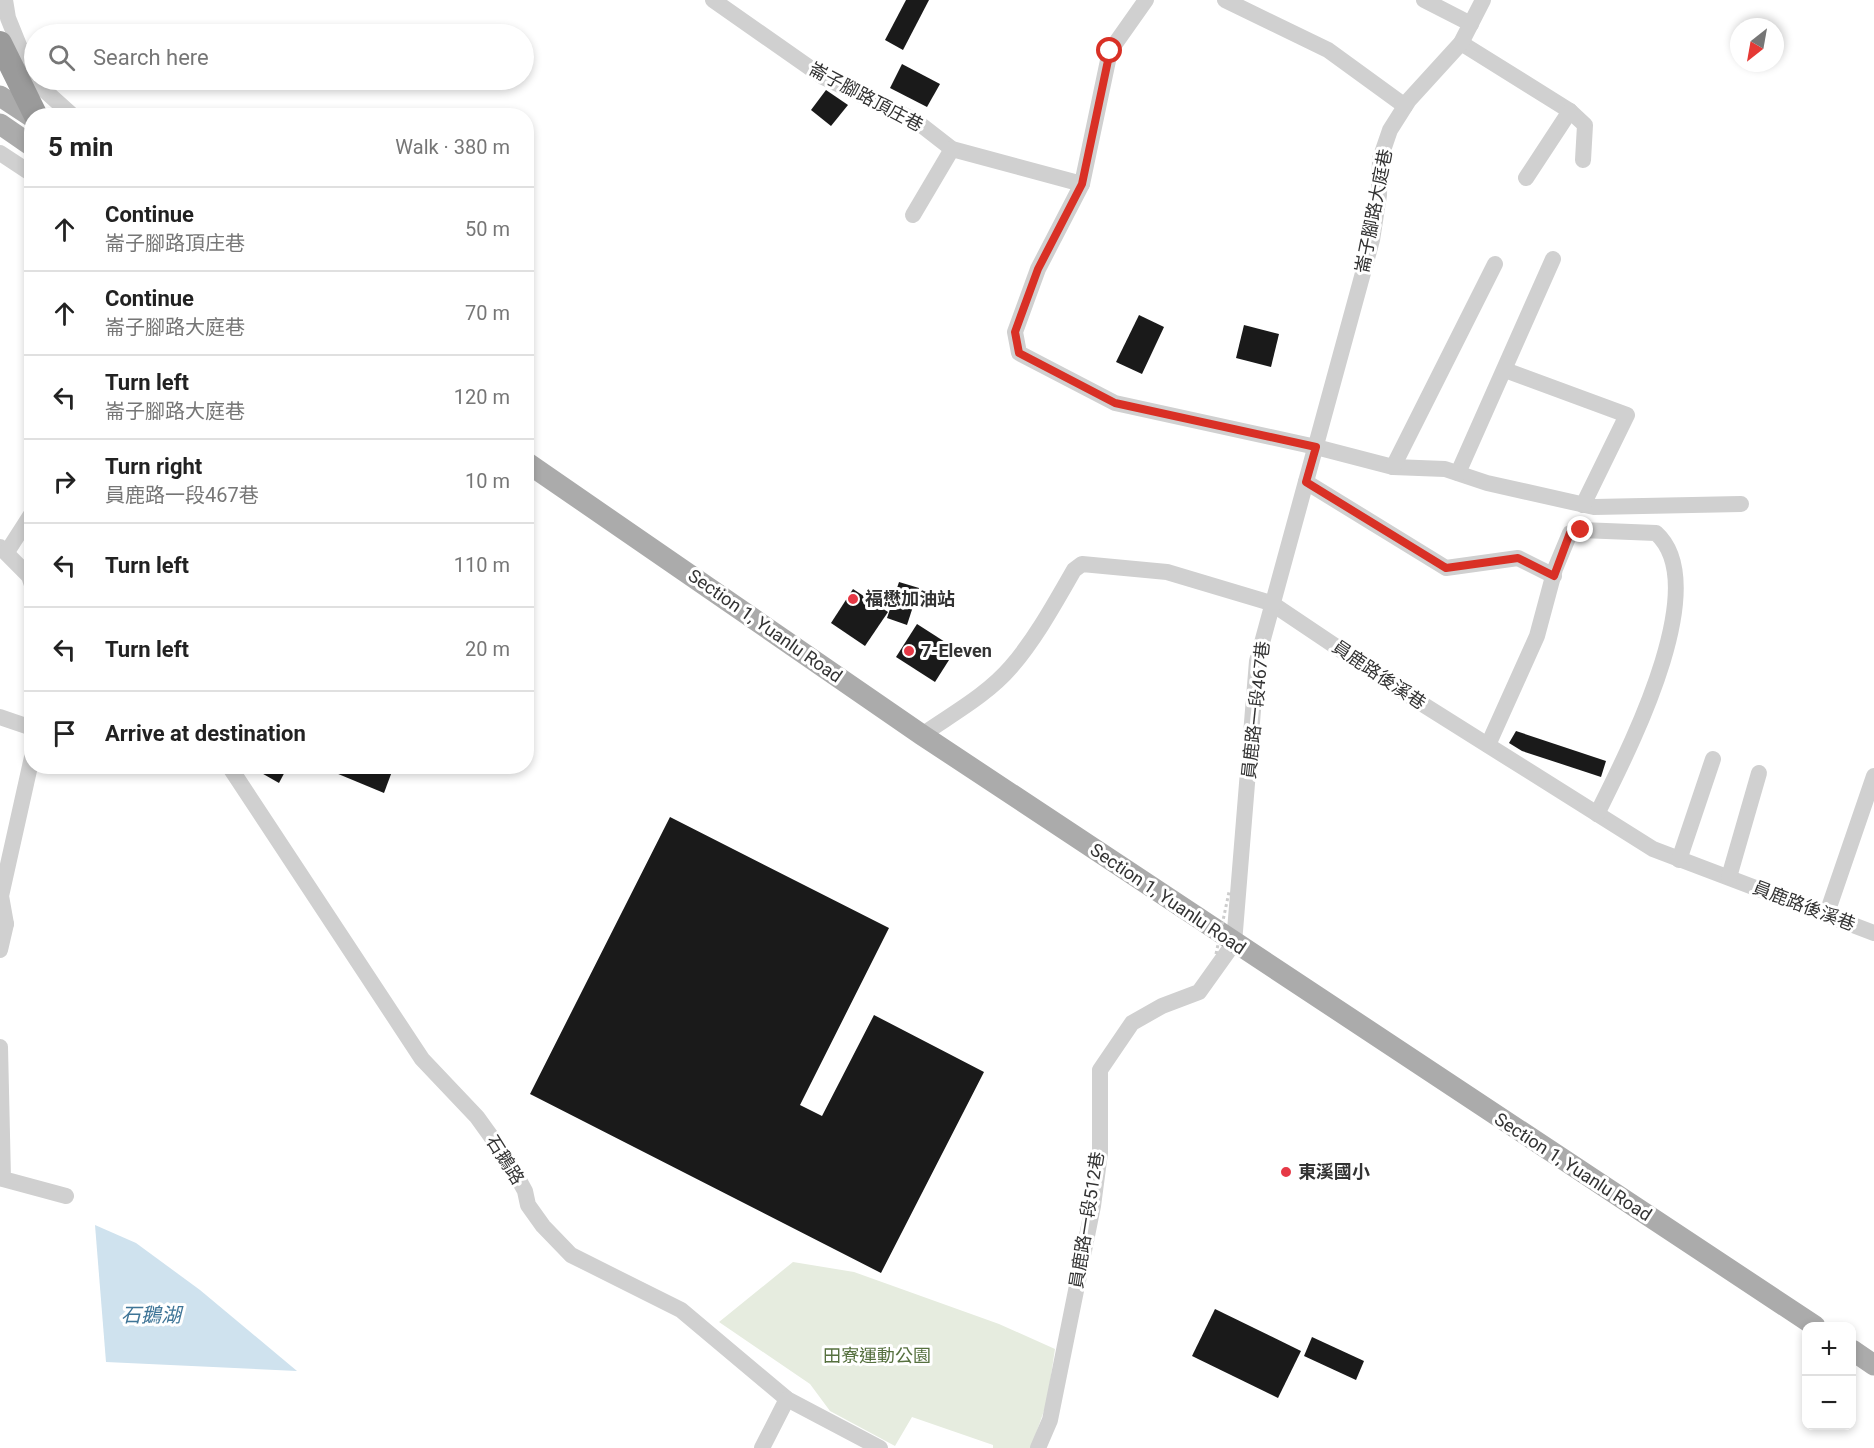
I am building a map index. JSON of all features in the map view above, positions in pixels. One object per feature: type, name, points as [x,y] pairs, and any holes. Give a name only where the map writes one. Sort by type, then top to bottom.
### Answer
[{"type":"highway","points":[[0,43],[30,108]]},
{"type":"main road","points":[[0,96],[24,110]]},
{"type":"main road","points":[[0,124],[24,140]]},
{"type":"main road","name":"Section 1, Yuanlu Road","points":[[534,468],[922,735],[1225,948],[1809,1322]]},
{"type":"main road","points":[[1856,1353],[1874,1365]]},
{"type":"street","points":[[5,0],[8,18],[24,58]]},
{"type":"street","name":"崙子腳路頂庄巷","points":[[713,0],[822,77],[916,121],[952,149],[1082,184]]},
{"type":"street","points":[[1146,0],[1110,51],[1082,184],[1038,269],[1015,332],[1019,353],[1115,403],[1316,447],[1393,467],[1445,469],[1487,483],[1583,505],[1741,504]]},
{"type":"street","points":[[1225,0],[1328,50],[1405,106]]},
{"type":"street","points":[[1424,0],[1471,24]]},
{"type":"street","name":"崙子腳路大庭巷","points":[[1316,447],[1372,240],[1379,195],[1380,159],[1390,130],[1405,106],[1461,43],[1483,0]]},
{"type":"street","points":[[1461,43],[1570,111],[1584,125],[1582,160]]},
{"type":"street","points":[[44,90],[64,108]]},
{"type":"street","points":[[1526,178],[1570,111]]},
{"type":"street","points":[[913,215],[952,149]]},
{"type":"street","points":[[0,153],[24,169]]},
{"type":"street","points":[[1458,473],[1553,259]]},
{"type":"street","points":[[1393,467],[1495,264]]},
{"type":"street","points":[[1505,370],[1627,416],[1583,505]]},
{"type":"street","name":"員鹿路一段467巷","points":[[1225,948],[1257,661],[1271,603],[1316,447]]},
{"type":"street","points":[[1306,482],[1446,568],[1518,558],[1554,576]]},
{"type":"street","points":[[24,523],[4,549],[24,572]]},
{"type":"street","points":[[1488,745],[1537,636],[1554,576],[1570,533],[1581,530],[1656,533],[1667,542],[1674,563],[1674,617],[1661,669],[1632,742],[1597,814]]},
{"type":"street","name":"員鹿路後溪巷","points":[[922,735],[979,696],[1010,668],[1044,621],[1074,570],[1082,564],[1167,572],[1271,603],[1488,745],[1653,849],[1874,933]]},
{"type":"street","points":[[0,717],[24,725]]},
{"type":"street","points":[[1679,860],[1713,759]]},
{"type":"street","points":[[1729,877],[1759,773]]},
{"type":"street","points":[[0,950],[3,923],[1,896],[28,774]]},
{"type":"street","name":"石鵝路","points":[[234,774],[422,1059],[477,1117],[508,1160],[525,1191],[528,1204],[543,1226],[571,1255],[681,1310],[787,1399],[880,1448]]},
{"type":"street","points":[[1826,916],[1874,776]]},
{"type":"street","name":"員鹿路一段512巷","points":[[1038,1448],[1050,1420],[1093,1206],[1100,1153],[1100,1070],[1132,1023],[1162,1006],[1199,992],[1225,948]]},
{"type":"street","points":[[0,1047],[3,1179],[66,1196]]},
{"type":"street","points":[[762,1448],[787,1399]]},
{"type":"path","points":[[1225,948],[1228,892]]},
{"type":"green space","name":"田寮運動公園","points":[[793,1262],[854,1272],[999,1324],[1055,1349],[1047,1402],[1031,1448],[993,1448],[993,1445],[912,1417],[895,1446],[830,1411],[810,1384],[719,1322]]},
{"type":"water","name":"石鵝湖","points":[[95,1225],[136,1243],[200,1290],[297,1371],[106,1362]]},
{"type":"building","points":[[906,0],[929,0],[903,50],[885,40]]},
{"type":"building","points":[[902,64],[940,84],[927,107],[890,88]]},
{"type":"building","points":[[826,90],[848,105],[831,126],[811,110]]},
{"type":"building","points":[[1139,315],[1164,327],[1142,374],[1116,362]]},
{"type":"building","points":[[1244,325],[1279,334],[1271,367],[1236,358]]},
{"type":"building","points":[[899,582],[919,588],[907,625],[887,618]]},
{"type":"building","points":[[853,589],[888,612],[865,646],[831,623]]},
{"type":"building","points":[[917,624],[956,649],[935,682],[896,657]]},
{"type":"building","points":[[1516,731],[1606,761],[1601,777],[1522,751],[1509,743]]},
{"type":"building","points":[[263,774],[284,774],[279,783]]},
{"type":"building","points":[[338,774],[391,774],[384,793]]},
{"type":"building","points":[[670,817],[889,928],[800,1105],[822,1116],[874,1015],[984,1072],[881,1273],[530,1094]]},
{"type":"building","points":[[1215,1309],[1301,1351],[1278,1398],[1192,1356]]},
{"type":"building","points":[[1312,1337],[1364,1361],[1356,1380],[1304,1356]]},
{"type":"place","name":"福懋加油站","points":[[853,599]]},
{"type":"place","name":"7-Eleven","points":[[909,651]]},
{"type":"place","name":"東溪國小","points":[[1286,1172]]},
{"type":"route","points":[[1110,51],[1082,184],[1038,269],[1015,332],[1019,353],[1115,403],[1316,447],[1306,482],[1446,568],[1518,558],[1554,576],[1570,533],[1581,530]]}]
